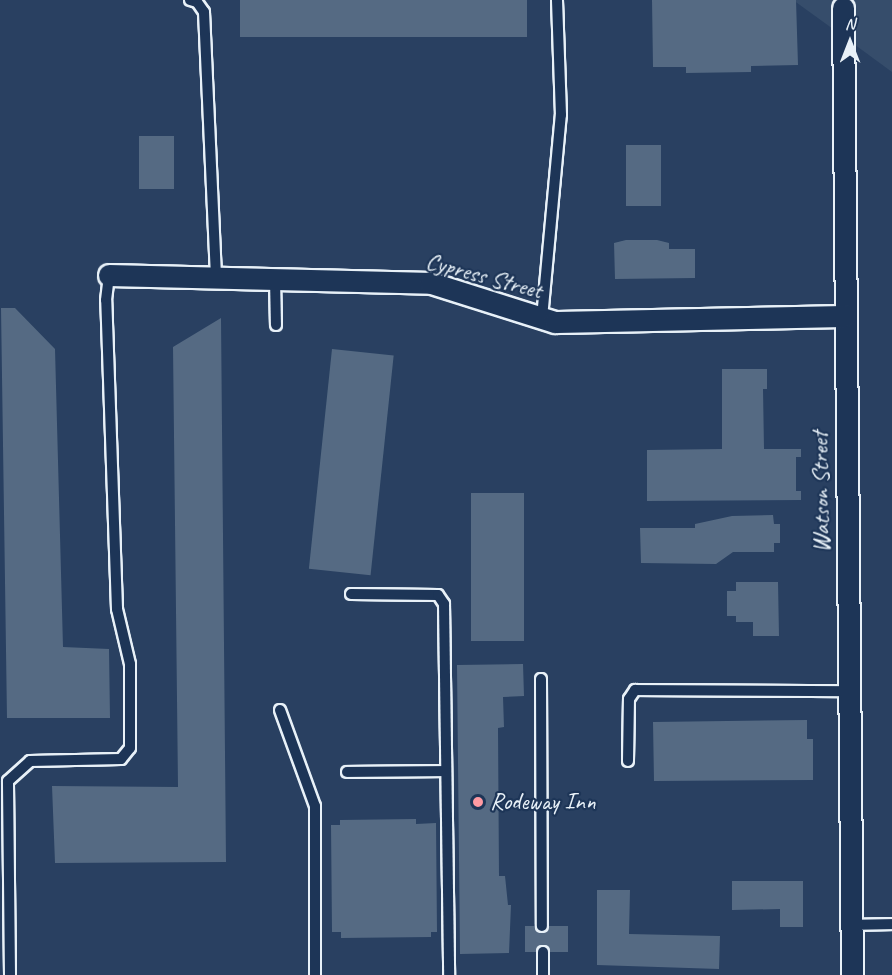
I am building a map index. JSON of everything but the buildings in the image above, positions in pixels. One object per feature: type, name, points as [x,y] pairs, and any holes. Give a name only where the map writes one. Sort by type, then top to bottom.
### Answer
[{"type":"street","name":"Watson Street","points":[[843,8],[852,975]]},
{"type":"street","name":"Cypress Street","points":[[109,274],[431,284],[555,322],[845,316]]},
{"type":"lane","points":[[190,0],[197,2],[204,12]]},
{"type":"lane","points":[[205,0],[216,277]]},
{"type":"lane","points":[[542,318],[561,115],[557,0]]},
{"type":"lane","points":[[10,975],[4,850],[8,781],[20,766],[30,761],[121,759],[130,748],[130,663],[117,609],[106,300],[109,274]]},
{"type":"lane","points":[[275,279],[276,325]]},
{"type":"lane","points":[[351,594],[438,595],[444,604],[449,975]]},
{"type":"lane","points":[[541,679],[542,926]]},
{"type":"lane","points":[[628,761],[629,699],[635,690],[849,691]]},
{"type":"lane","points":[[280,710],[315,806],[315,975]]},
{"type":"lane","points":[[347,772],[446,771]]},
{"type":"lane","points":[[851,925],[892,924]]},
{"type":"lane","points":[[543,952],[543,975]]},
{"type":"shaded area","points":[[793,0],[892,0],[892,72],[862,50]]},
{"type":"place","name":"Rodeway Inn","points":[[478,802]]}]
